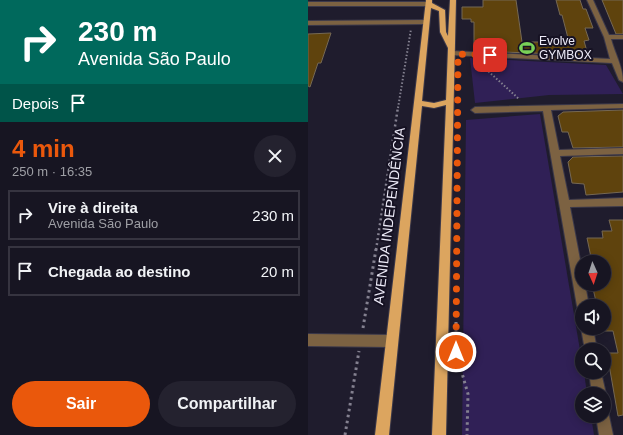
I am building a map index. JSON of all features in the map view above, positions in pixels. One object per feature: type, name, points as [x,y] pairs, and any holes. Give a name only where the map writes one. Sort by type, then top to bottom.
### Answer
[{"type":"main road","points":[[439,435],[453,0]]},
{"type":"main road","points":[[429,2],[442,10],[443,32],[452,51]]},
{"type":"main road","name":"AVENIDA INDEPENDÊNCIA","points":[[382,435],[429,2]]},
{"type":"main road","points":[[418,103],[434,106],[450,101]]},
{"type":"street","points":[[590,0],[607,37],[615,62],[623,80]]},
{"type":"street","points":[[308,4],[429,2]]},
{"type":"street","points":[[308,23],[426,22]]},
{"type":"street","points":[[607,37],[623,37]]},
{"type":"street","points":[[452,51],[615,62]]},
{"type":"street","points":[[475,110],[623,106]]},
{"type":"street","points":[[547,108],[582,299]]},
{"type":"street","points":[[555,153],[623,151]]},
{"type":"street","points":[[564,204],[623,202]]},
{"type":"street","points":[[308,340],[391,341]]},
{"type":"street","points":[[604,423],[606,435]]},
{"type":"path","points":[[345,435],[412,22]]},
{"type":"path","points":[[476,60],[528,108]]},
{"type":"path","points":[[456,314],[456,352],[468,394],[467,435]]},
{"type":"shaded area","points":[[470,58],[606,65],[623,94],[549,95],[475,103]]},
{"type":"shaded area","points":[[540,114],[575,321],[575,335],[577,335],[579,343],[575,343],[575,379],[585,379],[586,387],[575,387],[575,423],[592,423],[594,435],[462,435],[466,120]]},
{"type":"building","points":[[483,0],[516,0],[522,42],[569,42],[562,15],[560,15],[556,0],[580,0],[583,9],[586,9],[593,28],[585,28],[589,40],[584,41],[588,55],[474,51],[474,22],[471,22],[471,19],[462,19],[462,7],[483,7]]},
{"type":"building","points":[[602,0],[623,0],[623,34],[616,34]]},
{"type":"building","points":[[331,33],[321,63],[318,63],[310,87],[308,86],[308,34]]},
{"type":"building","points":[[623,110],[623,147],[573,148],[568,132],[562,132],[558,116],[563,112]]},
{"type":"building","points":[[623,156],[623,192],[586,195],[584,184],[572,183],[568,162],[573,157]]},
{"type":"building","points":[[609,220],[623,220],[623,415],[618,416],[611,376],[611,353],[618,353],[613,331],[611,331],[611,299],[595,299],[594,291],[611,291],[611,255],[591,255],[587,238],[603,238],[602,231],[612,231]]},
{"type":"place","name":"Evolve GYMBOX","points":[[527,48]]},
{"type":"route","points":[[456,352],[458,54],[490,55]]}]
